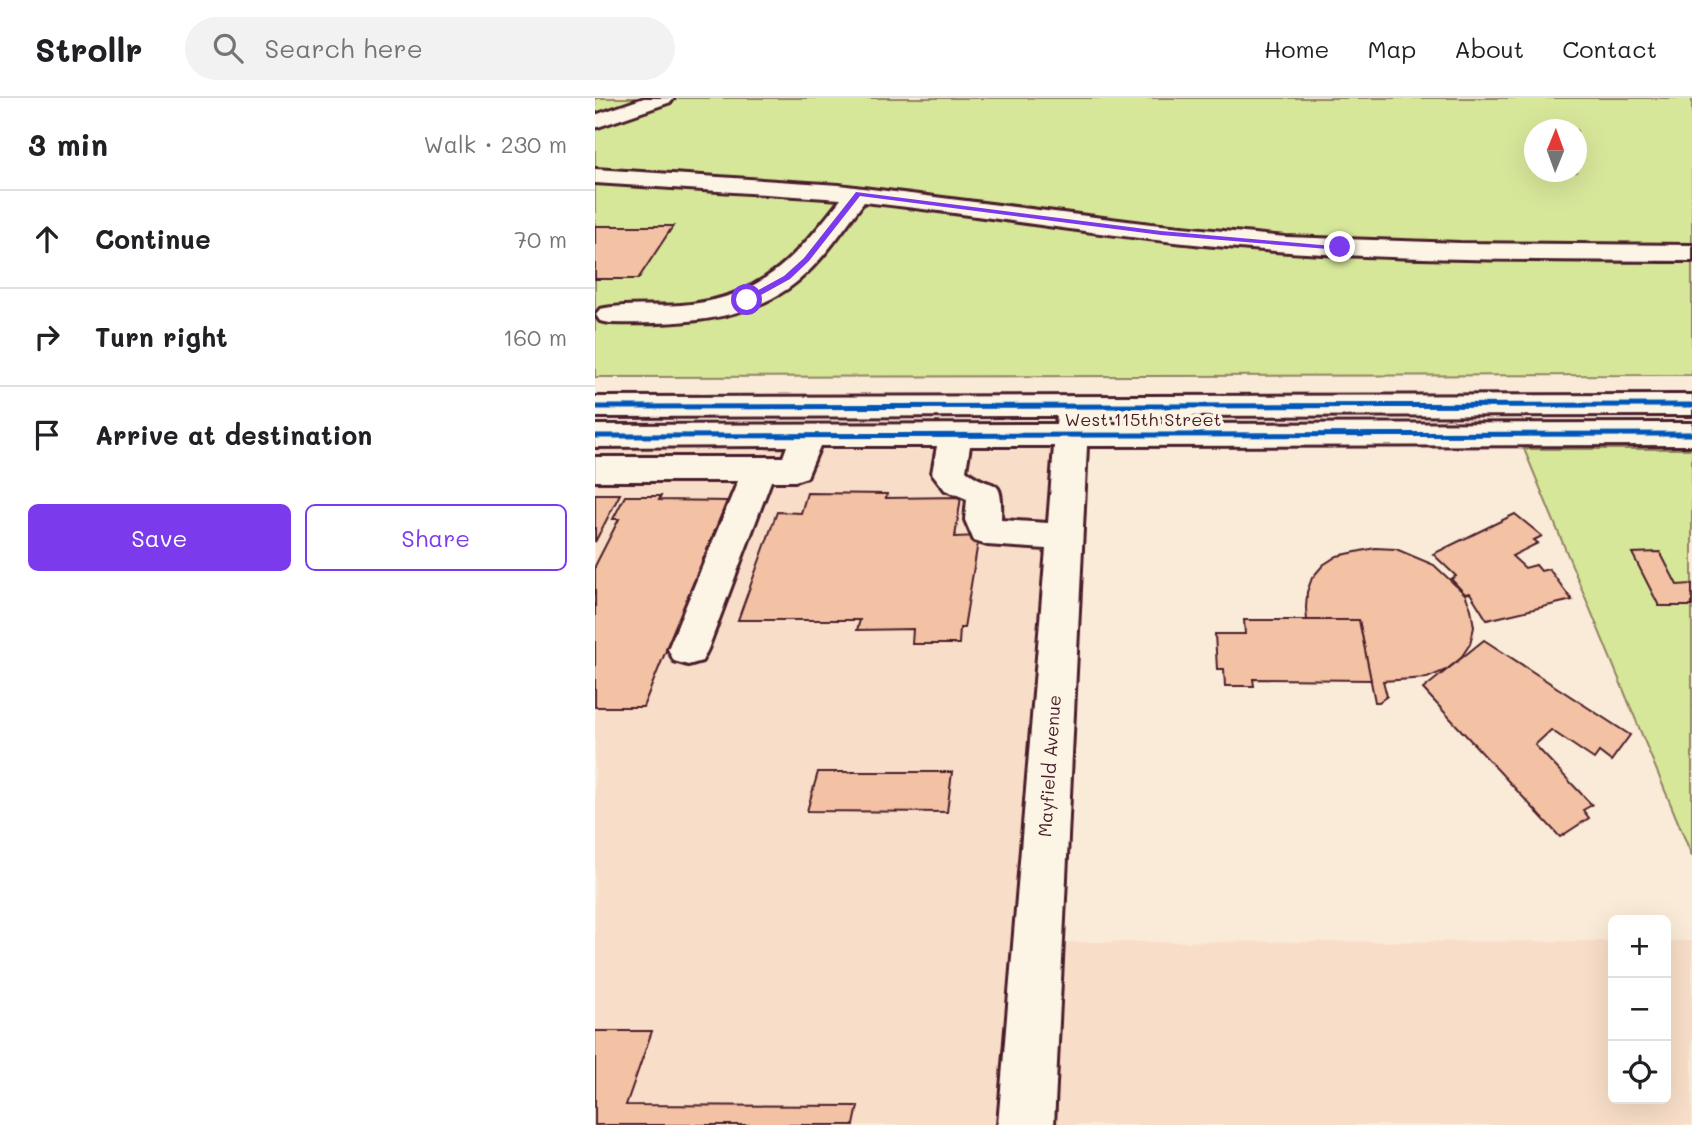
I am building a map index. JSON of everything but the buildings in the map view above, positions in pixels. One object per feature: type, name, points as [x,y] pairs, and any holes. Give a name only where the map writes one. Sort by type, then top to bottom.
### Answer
[{"type":"street","points":[[595,122],[664,98]]},
{"type":"street","points":[[595,176],[714,181],[858,194],[1107,227],[1280,244],[1397,250],[1692,253]]},
{"type":"street","points":[[610,315],[664,315],[704,311],[747,300],[769,290],[787,278],[806,259],[858,194]]},
{"type":"street","name":"West 115th Street","points":[[595,436],[955,435],[1072,421],[1692,405]]},
{"type":"street","name":"West 115th Street","points":[[595,407],[1072,421],[1692,434]]},
{"type":"street","name":"Mayfield Avenue","points":[[1026,1125],[1072,421]]},
{"type":"street","points":[[955,435],[949,473],[957,482],[985,494],[982,520],[987,532],[1064,537]]},
{"type":"street","points":[[688,649],[744,469],[741,436]]},
{"type":"street","points":[[595,469],[795,469],[807,436]]},
{"type":"shaded area","points":[[595,450],[1086,450],[1058,942],[1608,941],[1608,1104],[1671,1104],[1671,941],[1692,941],[1692,1125],[595,1125]]},
{"type":"green space","points":[[595,98],[1692,98],[1692,375],[595,377]]},
{"type":"green space","points":[[1524,449],[1692,449],[1692,856]]},
{"type":"cycle path","points":[[595,407],[1692,405]]},
{"type":"cycle path","points":[[595,436],[1692,434]]},
{"type":"route","points":[[747,300],[787,278],[806,259],[858,194],[1161,233],[1340,247]]}]
